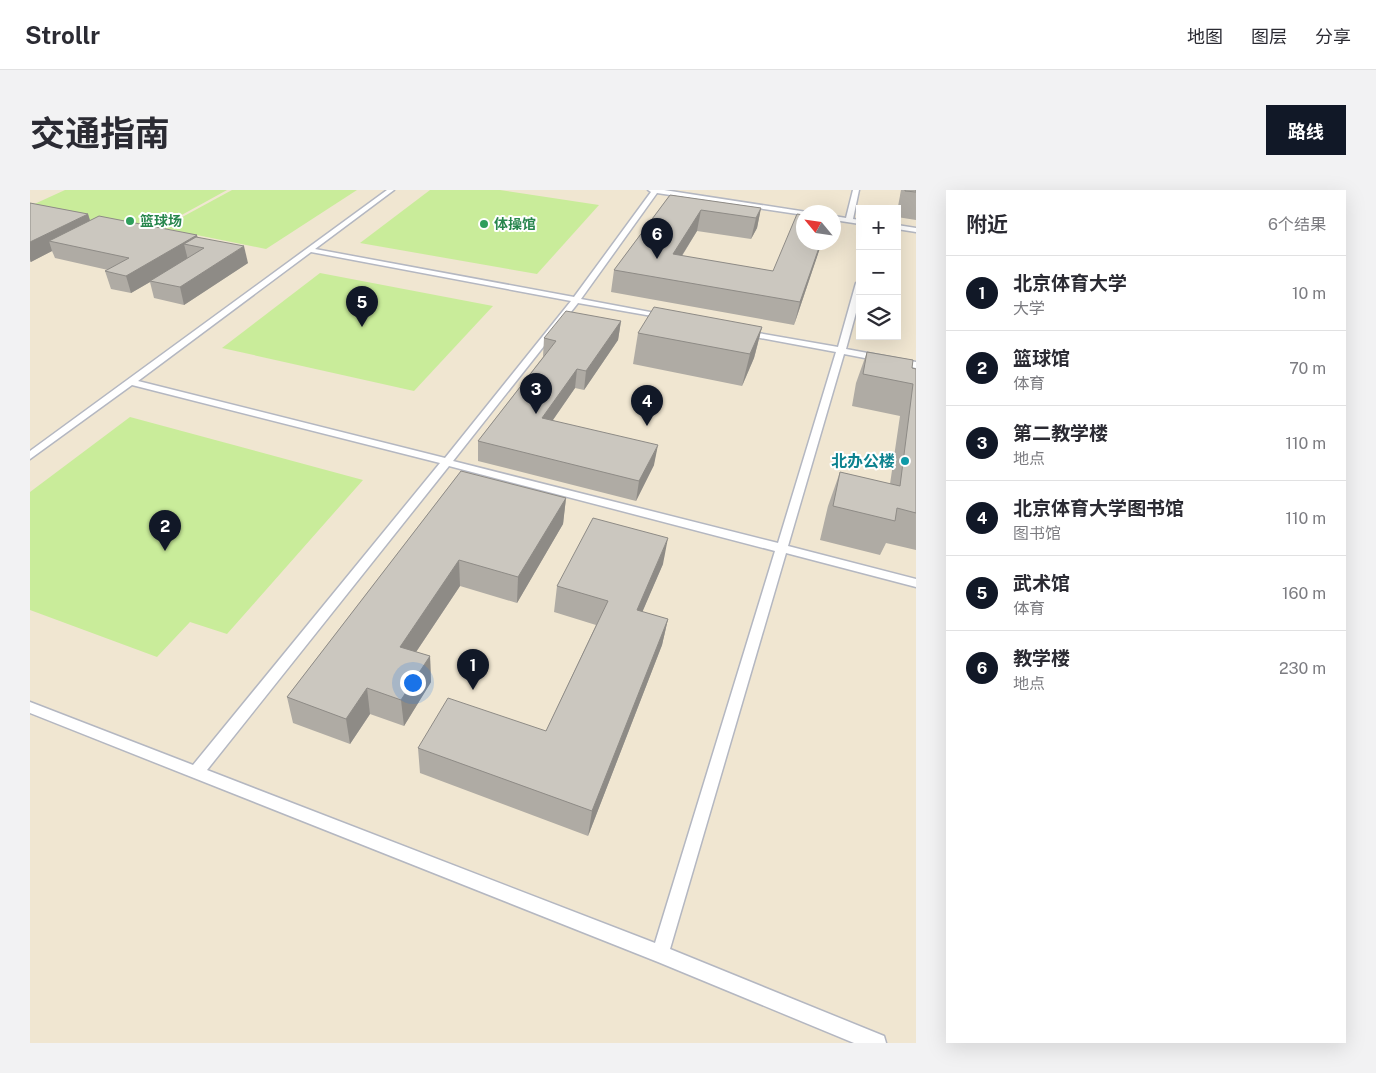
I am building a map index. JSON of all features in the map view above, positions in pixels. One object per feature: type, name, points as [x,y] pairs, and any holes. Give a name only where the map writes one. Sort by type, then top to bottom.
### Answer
[{"type":"lane","points":[[30,456],[390,190]]},
{"type":"lane","points":[[651,190],[796,212]]},
{"type":"lane","points":[[849,220],[856,190]]},
{"type":"lane","points":[[196,772],[576,300],[655,191]]},
{"type":"lane","points":[[841,219],[856,221]]},
{"type":"lane","points":[[901,228],[916,230]]},
{"type":"lane","points":[[309,250],[674,319]]},
{"type":"lane","points":[[660,954],[857,295]]},
{"type":"lane","points":[[733,330],[916,365]]},
{"type":"lane","points":[[131,382],[916,583]]},
{"type":"lane","points":[[30,707],[660,954],[877,1043]]},
{"type":"shaded area","points":[[30,190],[916,190],[916,1043],[30,1043]]},
{"type":"green space","name":"篮球场","points":[[65,190],[227,190],[149,233],[30,209],[30,206]]},
{"type":"green space","points":[[232,190],[357,190],[266,249],[162,228]]},
{"type":"green space","name":"体操馆","points":[[430,190],[500,190],[599,205],[537,274],[360,243]]},
{"type":"green space","points":[[320,273],[493,306],[414,391],[222,348]]},
{"type":"green space","points":[[130,417],[363,480],[227,634],[190,622],[157,657],[30,610],[30,492]]},
{"type":"building","points":[[916,190],[916,192],[905,191]]},
{"type":"building","points":[[670,195],[761,208],[756,218],[701,210],[673,254],[773,271],[796,216],[796,250],[818,250],[800,302],[614,270]]},
{"type":"building","points":[[30,203],[88,214],[30,242]]},
{"type":"building","points":[[99,216],[197,235],[126,276],[105,271],[129,258],[49,241]]},
{"type":"building","points":[[196,237],[244,246],[180,287],[150,281],[204,248],[184,244]]},
{"type":"building","points":[[654,307],[762,327],[750,354],[638,333]]},
{"type":"building","points":[[566,311],[621,321],[586,371],[577,369],[542,418],[658,445],[639,481],[478,441],[556,341],[544,338]]},
{"type":"building","points":[[867,352],[913,360],[912,368],[916,369],[916,513],[897,508],[895,521],[833,506],[840,472],[900,486],[913,384],[863,374]]},
{"type":"building","points":[[461,471],[566,498],[518,577],[459,560],[400,647],[430,656],[401,700],[367,688],[346,719],[287,697]]},
{"type":"building","points":[[593,518],[668,538],[637,610],[668,619],[592,811],[418,748],[448,698],[546,731],[608,601],[557,586]]},
{"type":"place","name":"篮球场","points":[[130,221]]},
{"type":"place","name":"体操馆","points":[[484,224]]},
{"type":"place","name":"教学楼","points":[[657,259]]},
{"type":"place","name":"武术馆","points":[[362,327]]},
{"type":"place","name":"第二教学楼","points":[[536,414]]},
{"type":"place","name":"北京体育大学图书馆","points":[[647,426]]},
{"type":"place","name":"北办公楼","points":[[905,461]]},
{"type":"place","name":"篮球馆","points":[[165,551]]},
{"type":"place","name":"北京体育大学","points":[[473,690]]}]
